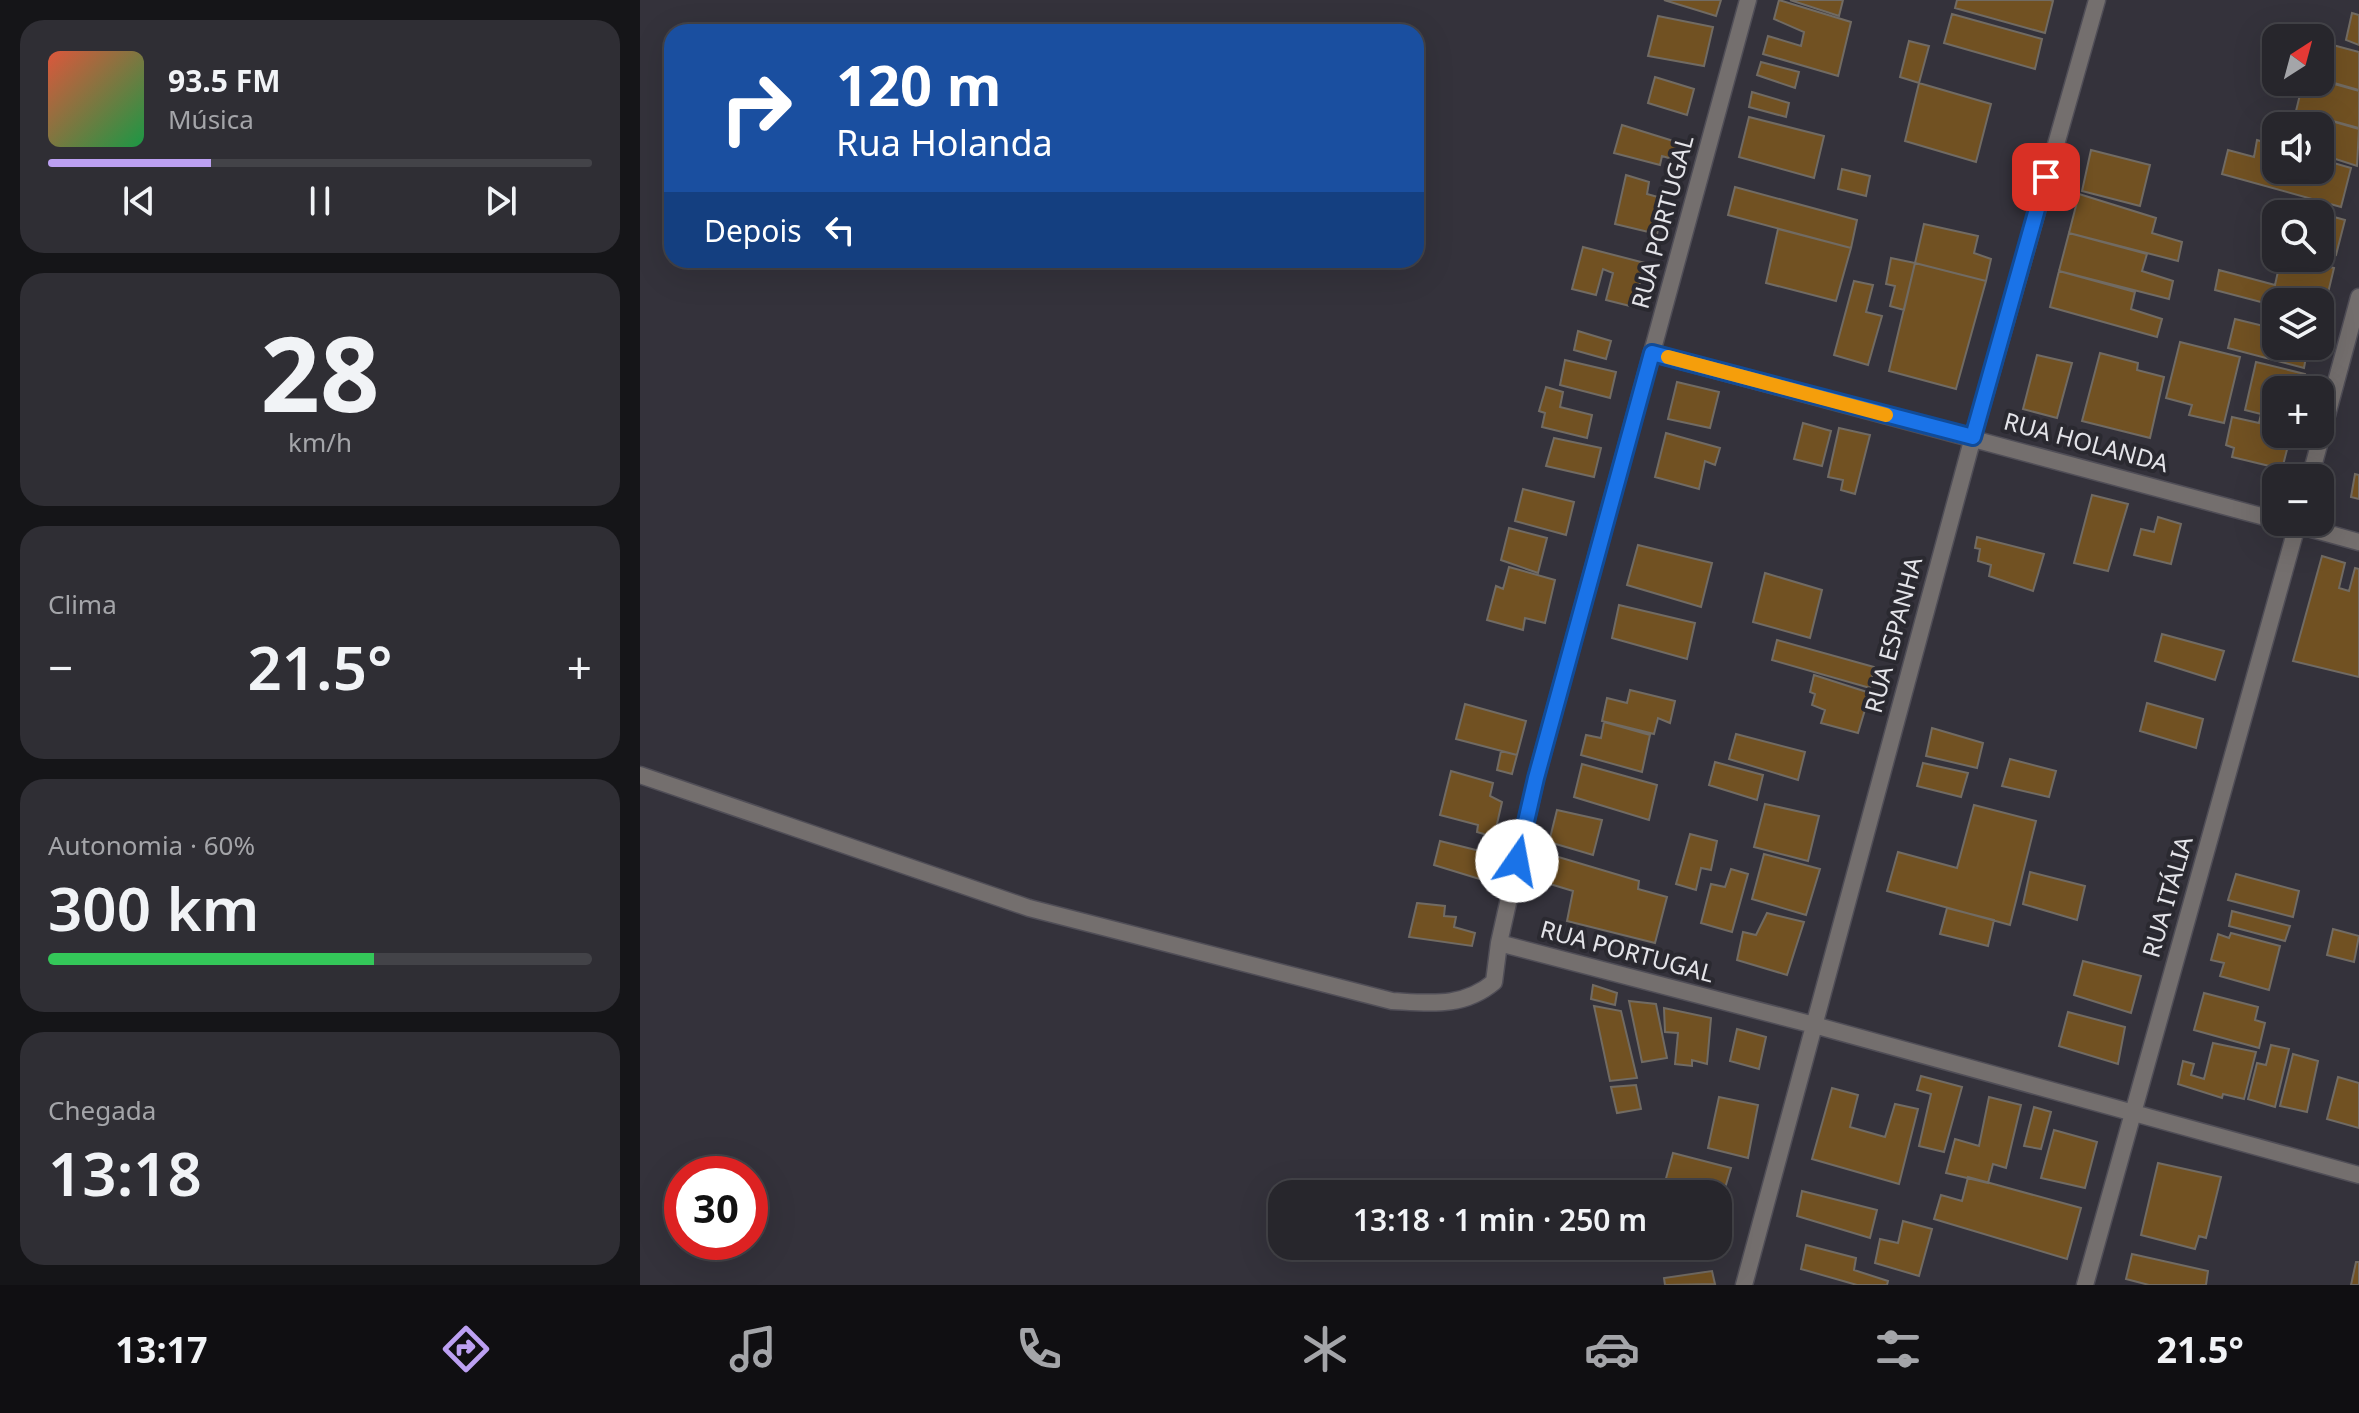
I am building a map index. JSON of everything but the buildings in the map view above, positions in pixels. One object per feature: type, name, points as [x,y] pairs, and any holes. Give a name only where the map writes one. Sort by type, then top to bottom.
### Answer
[{"type":"street","name":"RUA PORTUGAL","points":[[1748,0],[1536,778],[1499,943],[1814,1025],[2359,1175]]},
{"type":"street","name":"RUA ESPANHA","points":[[1744,1285],[1973,437],[2097,0]]},
{"type":"street","points":[[2314,464],[2359,297]]},
{"type":"street","name":"RUA HOLANDA","points":[[1652,353],[2262,516]]},
{"type":"street","points":[[2334,535],[2359,542]]},
{"type":"street","name":"RUA ITÁLIA","points":[[2085,1285],[2289,536]]},
{"type":"street","points":[[640,775],[1029,908],[1392,1001],[1443,1004],[1476,997],[1494,982],[1499,943]]},
{"type":"slow traffic","points":[[1668,357],[1886,415]]},
{"type":"route","points":[[1517,861],[1536,778],[1652,353],[1973,437],[2046,177]]}]
